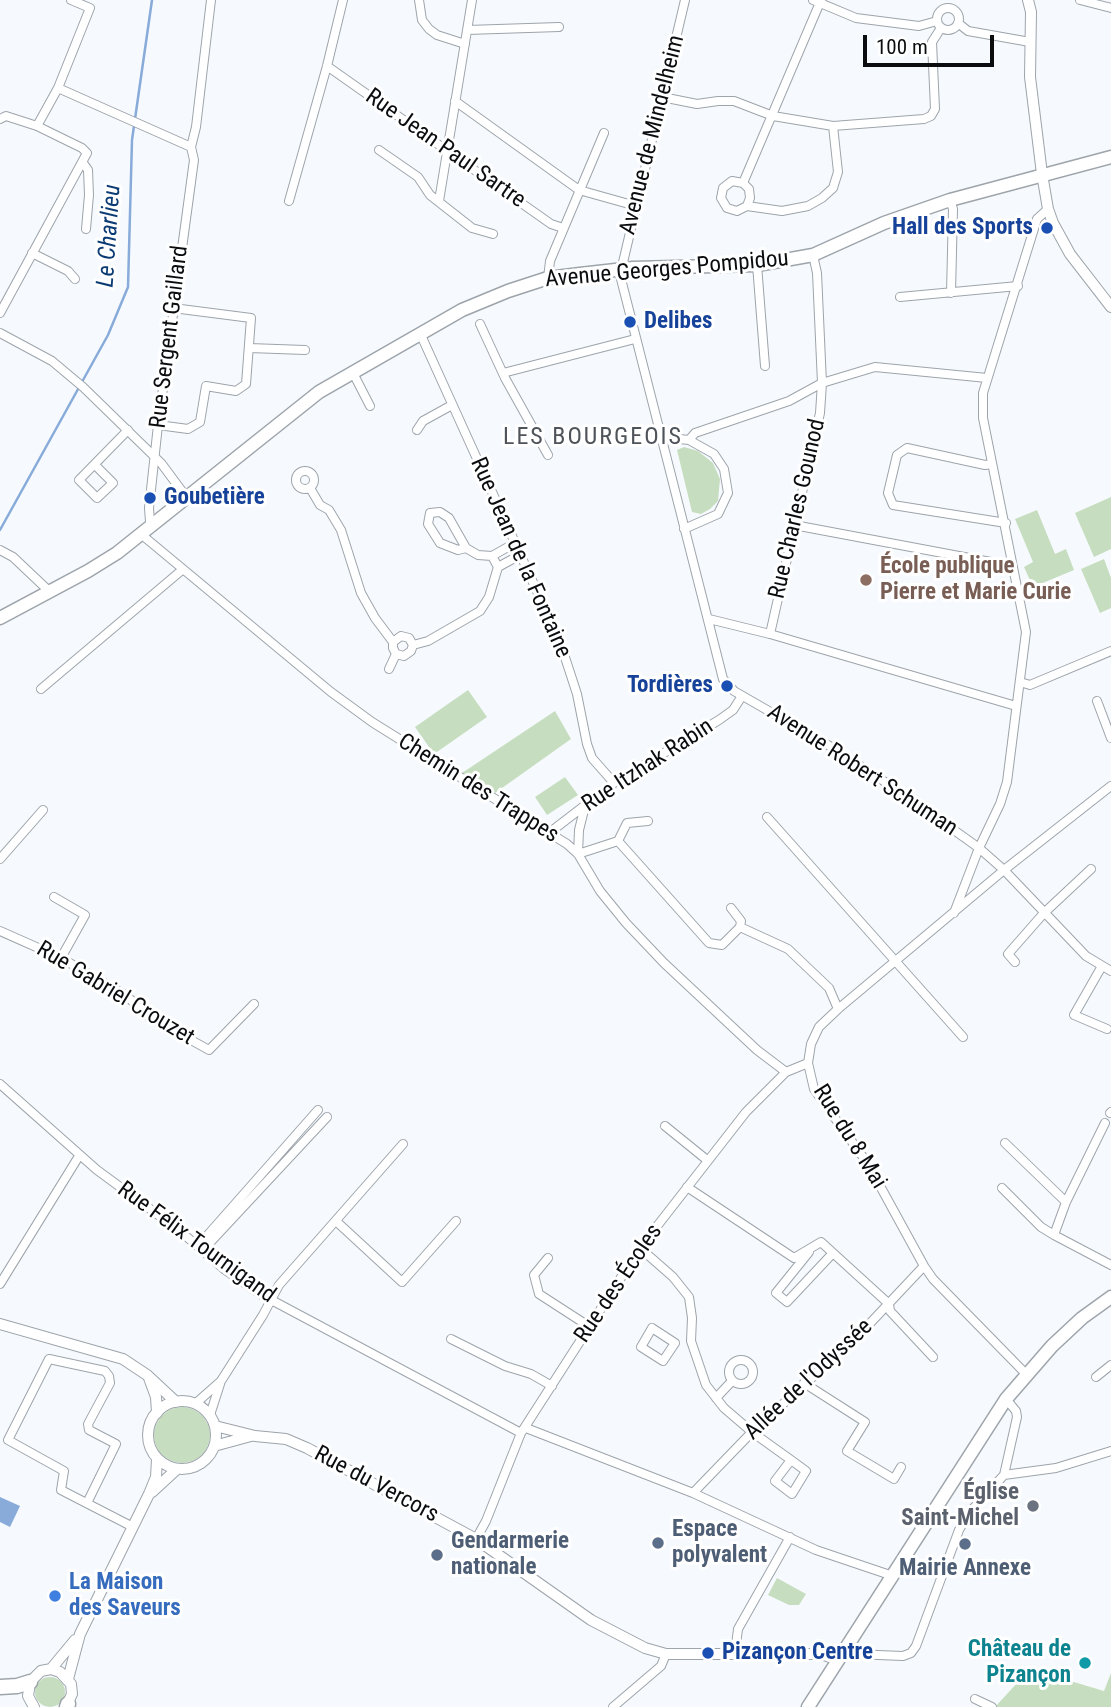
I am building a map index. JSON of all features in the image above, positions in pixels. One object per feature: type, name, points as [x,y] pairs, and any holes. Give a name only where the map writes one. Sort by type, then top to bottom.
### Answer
[{"type":"highway","points":[[0,1688],[30,1682]]},
{"type":"main road","name":"Avenue Georges Pompidou","points":[[0,618],[88,571],[147,530],[319,392],[462,310],[548,278],[621,269],[757,265],[813,255],[884,223],[950,200],[1111,157]]},
{"type":"main road","points":[[808,1707],[1006,1399],[1026,1374],[1082,1318],[1111,1297]]},
{"type":"street","points":[[37,126],[58,88],[90,8],[71,0]]},
{"type":"street","name":"Rue Sergent Gaillard","points":[[147,530],[173,308],[194,160],[191,147],[196,127],[211,0]]},
{"type":"street","points":[[289,201],[343,0]]},
{"type":"street","points":[[419,0],[422,20],[429,29],[437,35],[465,44]]},
{"type":"street","points":[[439,201],[472,0]]},
{"type":"street","name":"Avenue de Mindelheim","points":[[621,269],[685,0]]},
{"type":"street","points":[[1028,0],[1030,77],[1048,209],[1070,254],[1111,307]]},
{"type":"street","points":[[1080,0],[1111,8]]},
{"type":"street","points":[[743,183],[773,116],[818,1],[856,18],[919,26],[939,24],[951,30],[958,23]]},
{"type":"street","points":[[662,97],[697,104],[734,101],[773,116],[833,126],[924,119],[931,116],[934,109],[932,42],[939,24],[939,12],[947,4],[956,13],[958,23],[968,31],[1030,43]]},
{"type":"street","points":[[467,30],[559,27]]},
{"type":"street","name":"Rue Jean Paul Sartre","points":[[327,66],[551,224],[563,228]]},
{"type":"street","points":[[58,88],[191,147]]},
{"type":"street","points":[[455,101],[579,190],[636,206]]},
{"type":"street","points":[[0,119],[6,116],[37,126],[87,153],[0,313]]},
{"type":"street","points":[[747,206],[749,189],[743,183],[732,181],[723,188],[721,198],[727,208],[737,211],[747,206],[782,211],[808,206],[828,193],[833,188],[838,172],[833,126]]},
{"type":"street","points":[[548,278],[563,228],[604,133]]},
{"type":"street","points":[[379,150],[418,177],[430,195],[472,228],[493,234]]},
{"type":"street","points":[[83,163],[88,170],[86,229]]},
{"type":"street","points":[[950,200],[953,209],[951,293]]},
{"type":"street","points":[[953,915],[1007,782],[1027,632],[982,410],[987,378],[1037,219],[1048,209]]},
{"type":"street","points":[[32,253],[68,271],[75,279]]},
{"type":"street","name":"Rue Charles Gounod","points":[[770,634],[820,413],[822,383],[817,273],[813,255]]},
{"type":"street","points":[[757,265],[765,366]]},
{"type":"street","points":[[621,269],[621,281],[635,339],[709,619],[770,634],[1016,706]]},
{"type":"street","points":[[900,297],[1018,286]]},
{"type":"street","points":[[159,425],[188,429],[200,422],[206,387],[236,391],[246,384],[251,318],[173,308]]},
{"type":"street","points":[[480,324],[502,373],[548,455]]},
{"type":"street","points":[[0,333],[52,361],[83,387],[166,469],[174,484],[187,498]]},
{"type":"street","name":"Rue Jean de la Fontaine","points":[[421,333],[560,642],[577,694],[592,758],[614,783]]},
{"type":"street","points":[[502,373],[635,339]]},
{"type":"street","points":[[249,348],[305,350]]},
{"type":"street","points":[[689,440],[695,433],[789,401],[822,383],[875,367],[987,378]]},
{"type":"street","points":[[352,371],[370,406]]},
{"type":"street","points":[[417,429],[423,421],[452,405]]},
{"type":"street","points":[[95,465],[128,430]]},
{"type":"street","points":[[661,440],[689,440],[713,454],[724,470],[728,493],[718,513],[684,529]]},
{"type":"street","points":[[992,464],[985,465],[907,448],[897,455],[888,493],[893,505],[1006,523]]},
{"type":"street","points":[[310,488],[341,530],[361,593],[393,642],[396,654],[404,656],[411,651],[413,645],[409,638],[401,636],[393,642]]},
{"type":"street","points":[[466,548],[458,550],[440,543],[428,524],[430,513],[440,512],[449,518],[466,548],[478,555],[492,556],[515,542]]},
{"type":"street","points":[[794,526],[1012,565]]},
{"type":"street","name":"Chemin des Trappes","points":[[147,530],[182,570],[331,692],[362,715],[578,854],[600,891],[635,933],[757,1050],[786,1072]]},
{"type":"street","points":[[0,550],[13,557],[50,592]]},
{"type":"street","points":[[413,645],[428,641],[480,611],[489,597],[498,568],[520,555]]},
{"type":"street","points":[[492,556],[498,568]]},
{"type":"street","points":[[41,689],[182,570]]},
{"type":"street","name":"Avenue Robert Schuman","points":[[709,619],[720,673],[727,685],[828,745],[979,848],[1004,870],[1086,957],[1111,971]]},
{"type":"street","points":[[1020,682],[1030,685],[1111,651]]},
{"type":"street","points":[[389,669],[396,654]]},
{"type":"street","name":"Rue Itzhak Rabin","points":[[549,833],[614,783],[719,720],[733,710],[742,696]]},
{"type":"street","points":[[1097,701],[1111,738]]},
{"type":"street","name":"Rue du 8 Mai","points":[[1026,1374],[933,1279],[868,1164],[814,1089],[808,1063],[811,1044],[819,1027],[838,1009],[1004,870],[1111,786]]},
{"type":"street","points":[[586,805],[579,830],[578,854],[618,841],[627,822],[648,821]]},
{"type":"street","points":[[0,859],[43,810]]},
{"type":"street","points":[[767,817],[963,1037]]},
{"type":"street","points":[[618,841],[709,943],[722,946],[740,927],[741,920],[731,908]]},
{"type":"street","points":[[1015,962],[1008,954],[1044,913],[1091,869]]},
{"type":"street","points":[[54,897],[85,915],[61,958]]},
{"type":"street","points":[[740,927],[788,949],[829,988],[838,1009]]},
{"type":"street","name":"Rue Gabriel Crouzet","points":[[0,931],[61,958],[127,996],[146,1015],[209,1050],[254,1004]]},
{"type":"street","points":[[1102,966],[1074,1015],[1107,1029]]},
{"type":"street","name":"Rue des Écoles","points":[[476,1539],[524,1431],[640,1248],[746,1112],[786,1072],[808,1063]]},
{"type":"street","name":"Rue Félix Tournigand","points":[[0,1084],[79,1156],[201,1248],[224,1269],[270,1300],[524,1431],[693,1493],[816,1550],[893,1576]]},
{"type":"street","points":[[201,1248],[318,1110]]},
{"type":"street","points":[[201,1248],[327,1117]]},
{"type":"street","points":[[1054,1236],[1066,1202],[1105,1123]]},
{"type":"street","points":[[665,1126],[707,1160]]},
{"type":"street","points":[[1006,1143],[1066,1202]]},
{"type":"street","points":[[209,1415],[221,1381],[279,1285],[404,1144]]},
{"type":"street","points":[[0,1284],[79,1156]]},
{"type":"street","points":[[687,1187],[794,1258],[821,1242],[889,1304],[890,1311],[933,1357]]},
{"type":"street","points":[[1002,1188],[1041,1227],[1111,1265]]},
{"type":"street","points":[[337,1222],[402,1282],[456,1222]]},
{"type":"street","points":[[812,1247],[776,1293],[787,1302],[833,1253]]},
{"type":"street","points":[[640,1248],[673,1277],[689,1297],[691,1341],[706,1384],[716,1398],[752,1432],[791,1460]]},
{"type":"street","points":[[548,1258],[534,1275],[539,1294],[590,1327]]},
{"type":"street","name":"Allée de l'Odyssée","points":[[693,1493],[752,1432],[859,1335],[924,1266]]},
{"type":"street","points":[[0,1324],[82,1345],[123,1359],[147,1375],[176,1402]]},
{"type":"street","points":[[451,1339],[505,1367],[531,1374],[552,1386]]},
{"type":"street","points":[[675,1343],[691,1341]]},
{"type":"street","points":[[78,1364],[82,1345]]},
{"type":"street","points":[[87,1503],[116,1444],[89,1430],[88,1424],[110,1383],[109,1376],[106,1371],[49,1359],[8,1440],[64,1471],[61,1490],[133,1527]]},
{"type":"street","points":[[1097,1377],[1111,1365]]},
{"type":"street","points":[[147,1375],[156,1396],[157,1413]]},
{"type":"street","points":[[195,1404],[221,1381]]},
{"type":"street","points":[[716,1398],[732,1381]]},
{"type":"street","points":[[804,1383],[865,1422],[847,1451],[894,1479],[901,1467]]},
{"type":"street","points":[[842,1655],[903,1656],[911,1653],[916,1646],[960,1530],[969,1513],[1004,1475],[1017,1417],[1016,1411],[1006,1399]]},
{"type":"street","points":[[176,1402],[195,1404],[209,1415],[215,1426],[214,1446],[211,1454],[200,1465],[177,1469],[153,1452],[148,1436],[152,1420],[157,1413],[176,1402]]},
{"type":"street","name":"Rue du Vercors","points":[[215,1426],[297,1443],[476,1539],[591,1620],[646,1648],[666,1654],[842,1655]]},
{"type":"street","name":"Rue du Vercors","points":[[214,1446],[255,1436]]},
{"type":"street","points":[[1004,1475],[1056,1468],[1111,1451]]},
{"type":"street","points":[[67,1706],[72,1694],[68,1679],[80,1634],[149,1494],[156,1477],[158,1458]]},
{"type":"street","points":[[149,1494],[177,1469]]},
{"type":"street","points":[[735,1653],[737,1629],[790,1537]]},
{"type":"street","points":[[51,1669],[80,1634]]},
{"type":"street","points":[[613,1707],[661,1666],[666,1654]]},
{"type":"street","points":[[33,1706],[28,1691],[30,1682],[41,1671],[51,1669],[61,1672],[68,1679]]},
{"type":"street","points":[[975,1699],[992,1707]]},
{"type":"green space","points":[[684,447],[698,451],[713,463],[720,479],[718,501],[701,514],[692,512],[677,450]]},
{"type":"green space","points":[[1111,497],[1111,549],[1094,557],[1075,513]]},
{"type":"green space","points":[[1037,510],[1055,554],[1066,549],[1074,570],[1033,587],[1024,567],[1033,562],[1015,519]]},
{"type":"green space","points":[[1104,559],[1111,578],[1111,608],[1100,613],[1081,569]]},
{"type":"green space","points":[[468,690],[487,717],[434,754],[415,727]]},
{"type":"green space","points":[[555,711],[571,739],[495,793],[462,773]]},
{"type":"green space","points":[[565,777],[578,795],[547,815],[535,797]]},
{"type":"green space","points":[[182,1407],[193,1409],[202,1415],[208,1424],[208,1446],[202,1455],[193,1461],[182,1463],[171,1461],[162,1455],[156,1446],[154,1435],[156,1424],[162,1415],[171,1409]]},
{"type":"green space","points":[[777,1578],[806,1594],[799,1605],[789,1605],[768,1595]]},
{"type":"green space","points":[[1030,1669],[1104,1691],[1111,1673],[1111,1707],[995,1707]]},
{"type":"green space","points":[[50,1677],[61,1681],[65,1692],[61,1703],[50,1707],[39,1703],[35,1692],[39,1681]]},
{"type":"water","points":[[0,1497],[20,1506],[10,1527],[0,1522]]},
{"type":"waterway","name":"Le Charlieu","points":[[0,530],[108,335],[128,287],[132,140],[152,0]]},
{"type":"place","name":"Hall des Sports","points":[[1047,228]]},
{"type":"place","name":"Delibes","points":[[630,322]]},
{"type":"place","name":"Goubetière","points":[[150,498]]},
{"type":"place","name":"École publique Pierre et Marie Curie","points":[[866,580]]},
{"type":"place","name":"Tordières","points":[[727,686]]},
{"type":"place","name":"Église Saint-Michel","points":[[1033,1506]]},
{"type":"place","name":"Espace polyvalent","points":[[658,1543]]},
{"type":"place","name":"Mairie Annexe","points":[[965,1544]]},
{"type":"place","name":"Gendarmerie nationale","points":[[437,1555]]},
{"type":"place","name":"La Maison des Saveurs","points":[[55,1596]]},
{"type":"place","name":"Pizançon Centre","points":[[708,1653]]},
{"type":"place","name":"Château de Pizançon","points":[[1085,1663]]},
{"type":"district","name":"LES BOURGEOIS","points":[[593,438]]}]
